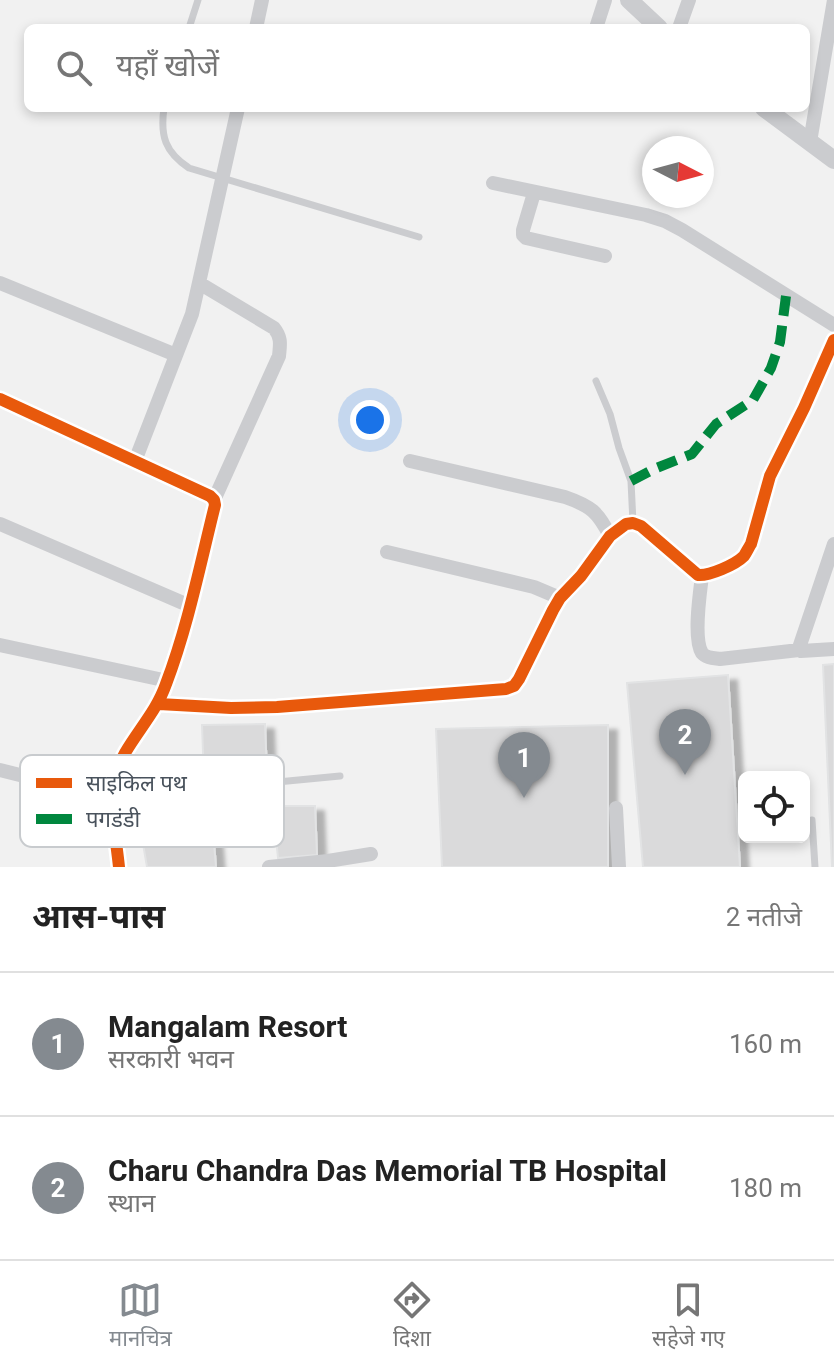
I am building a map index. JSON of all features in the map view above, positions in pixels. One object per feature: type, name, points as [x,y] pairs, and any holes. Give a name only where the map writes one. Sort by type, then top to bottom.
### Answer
[{"type":"street","points":[[257,24],[262,0]]},
{"type":"street","points":[[597,24],[605,0]]},
{"type":"street","points":[[629,0],[655,24]]},
{"type":"street","points":[[680,24],[689,0]]},
{"type":"street","points":[[810,142],[834,0]]},
{"type":"street","points":[[135,461],[192,314],[237,112]]},
{"type":"street","points":[[769,112],[834,160]]},
{"type":"street","points":[[493,183],[665,221],[834,325]]},
{"type":"street","points":[[534,193],[523,230],[526,238],[605,256]]},
{"type":"street","points":[[0,283],[176,355]]},
{"type":"street","points":[[124,755],[159,704],[168,681],[190,606],[214,500],[279,356],[281,343],[274,328],[199,283]]},
{"type":"street","points":[[159,704],[277,707],[514,686],[560,598],[581,576],[610,536],[626,524],[641,526],[702,576],[716,572],[746,554],[770,476],[834,340]]},
{"type":"street","points":[[0,399],[214,500]]},
{"type":"street","points":[[410,461],[582,503],[594,510],[610,536]]},
{"type":"street","points":[[0,524],[190,606]]},
{"type":"street","points":[[799,650],[834,544]]},
{"type":"street","points":[[387,552],[534,587],[560,598]]},
{"type":"street","points":[[702,576],[698,613],[700,644],[702,653],[709,658],[834,649]]},
{"type":"street","points":[[0,645],[168,681]]},
{"type":"street","points":[[0,770],[20,775]]},
{"type":"street","points":[[616,808],[619,867]]},
{"type":"street","points":[[117,847],[119,867]]},
{"type":"street","points":[[269,867],[371,854]]},
{"type":"lane","points":[[190,24],[198,0]]},
{"type":"lane","points":[[164,112],[163,138],[179,162],[189,168],[419,237]]},
{"type":"lane","points":[[596,381],[631,481],[633,523]]},
{"type":"lane","points":[[284,781],[340,776]]},
{"type":"lane","points":[[812,820],[815,867]]},
{"type":"building","points":[[834,664],[834,867],[832,867],[823,665]]},
{"type":"building","points":[[728,675],[740,867],[643,867],[627,683]]},
{"type":"building","points":[[265,724],[266,755],[203,755],[202,725]]},
{"type":"building","points":[[608,725],[608,867],[442,867],[436,729]]},
{"type":"building","points":[[284,806],[315,806],[317,855],[278,858],[277,847],[284,847]]},
{"type":"building","points":[[144,847],[214,847],[216,867],[147,867]]},
{"type":"marked path","points":[[631,481],[692,454],[716,424],[753,400],[771,368],[780,342],[786,296]]},
{"type":"cycle path","points":[[159,704],[277,707],[514,686],[560,598],[581,576],[610,536],[626,524],[641,526],[698,575],[722,569],[744,556],[751,544],[770,476],[834,340]]},
{"type":"cycle path","points":[[0,399],[214,500],[174,662],[153,711],[124,755]]},
{"type":"cycle path","points":[[117,847],[119,867]]},
{"type":"place","name":"Charu Chandra Das Memorial TB Hospital","points":[[685,775]]},
{"type":"place","name":"Mangalam Resort","points":[[524,798]]}]
